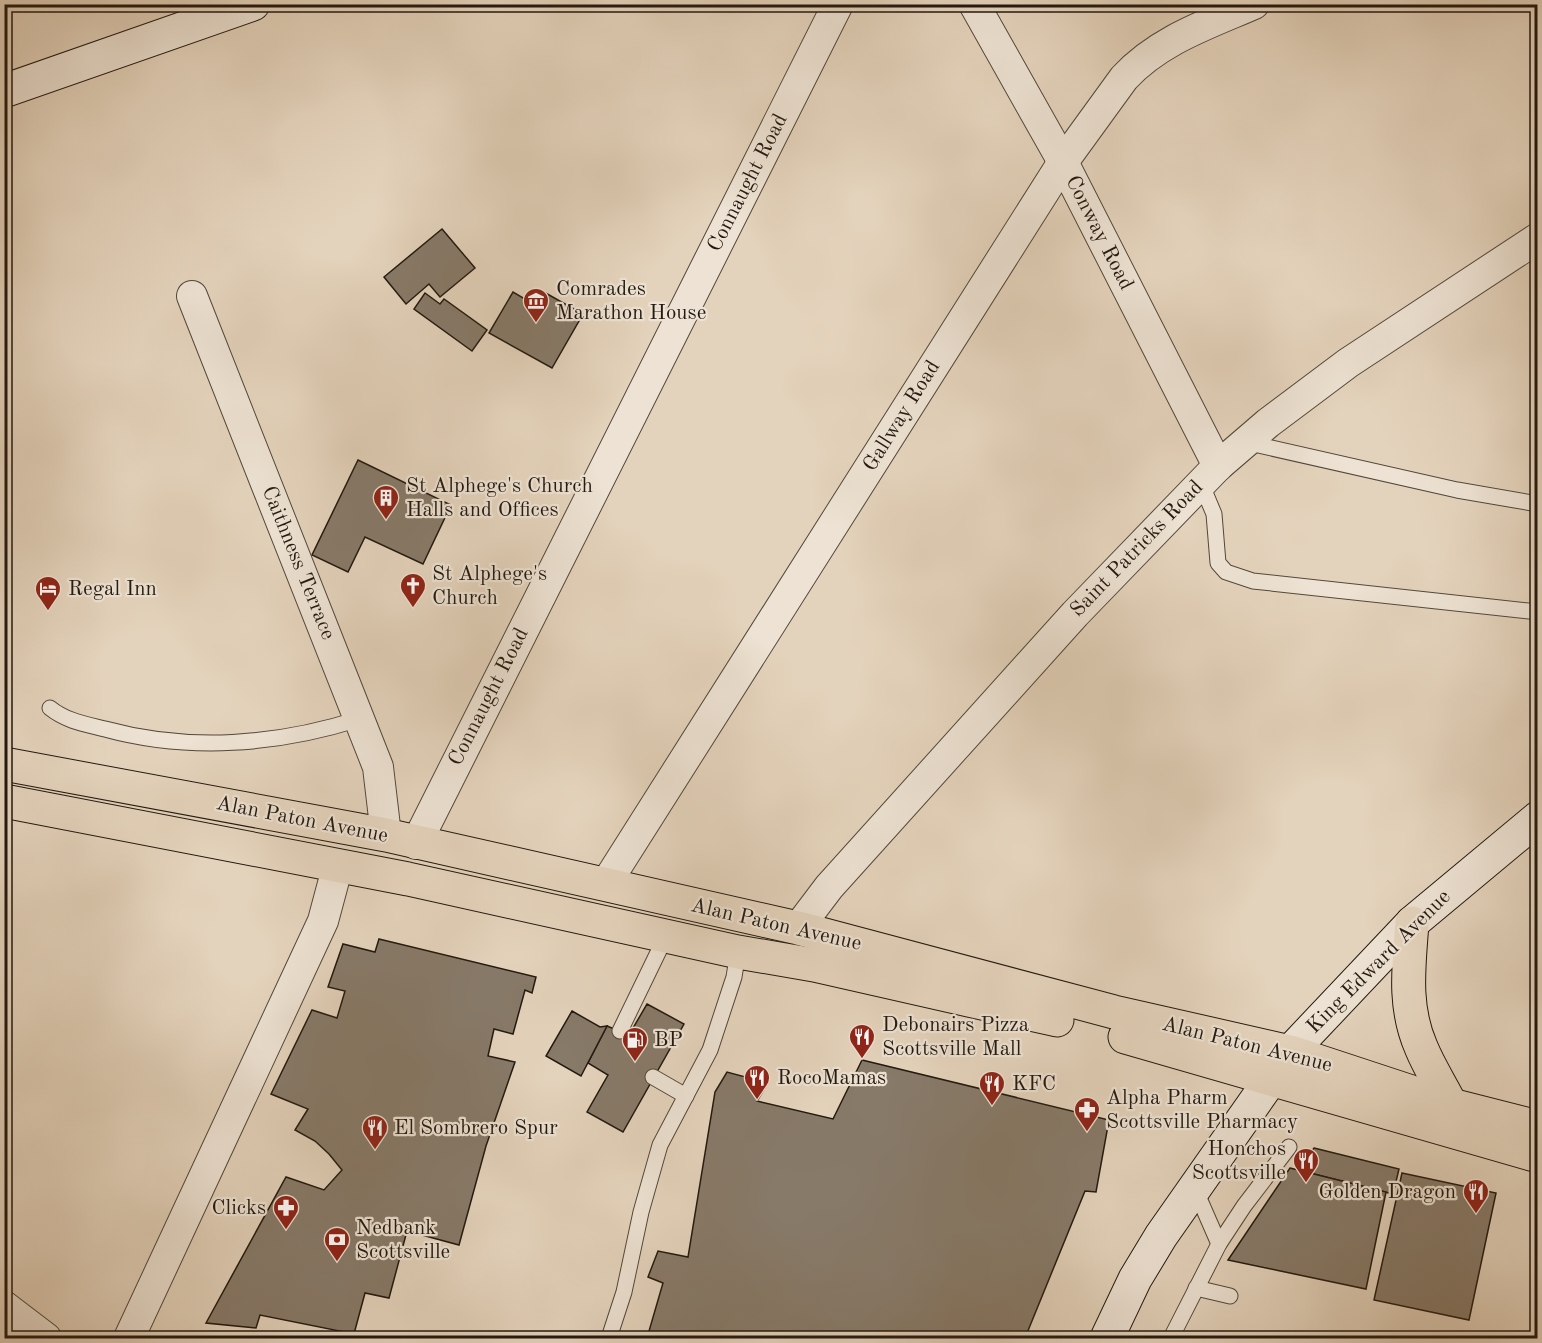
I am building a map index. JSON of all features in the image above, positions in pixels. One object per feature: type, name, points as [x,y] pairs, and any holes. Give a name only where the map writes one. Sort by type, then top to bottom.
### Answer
[{"type":"main road","name":"Alan Paton Avenue","points":[[4,764],[401,839],[798,928],[1114,1012],[1290,1052],[1451,1105],[1538,1127]]},
{"type":"main road","name":"Alan Paton Avenue","points":[[4,801],[408,879],[738,952],[814,965],[1039,1015],[1155,1044],[1538,1156]]},
{"type":"main road","points":[[1412,923],[1408,994],[1410,1011],[1420,1045],[1451,1105]]},
{"type":"street","points":[[4,91],[253,4]]},
{"type":"street","name":"Connaught Road","points":[[401,839],[838,4]]},
{"type":"street","name":"Conway Road","points":[[974,4],[1063,162],[1209,475]]},
{"type":"street","name":"Gallway Road","points":[[604,885],[1063,162],[1124,78],[1136,65],[1179,37],[1254,4]]},
{"type":"street","name":"Saint Patricks Road","points":[[798,928],[829,887],[1075,614],[1209,475],[1245,442],[1348,363],[1538,238]]},
{"type":"street","name":"Caithness Terrace","points":[[192,296],[378,767],[401,839]]},
{"type":"street","name":"King Edward Avenue","points":[[1107,1338],[1135,1279],[1161,1236],[1290,1052],[1412,923],[1538,818]]},
{"type":"street","points":[[129,1338],[323,921],[338,865]]},
{"type":"street","points":[[4,1306],[46,1338]]},
{"type":"lane","points":[[1245,442],[1457,490],[1538,504]]},
{"type":"lane","points":[[1209,475],[1218,563],[1232,575],[1253,581],[1538,612]]},
{"type":"lane","points":[[50,708],[62,718],[131,736],[197,744],[281,739],[359,719]]},
{"type":"lane","points":[[620,1031],[666,936]]},
{"type":"lane","points":[[609,1338],[624,1292],[640,1212],[660,1146],[710,1050],[734,977],[738,952]]},
{"type":"lane","points":[[653,1077],[686,1096]]},
{"type":"lane","points":[[1171,1338],[1219,1244],[1244,1206],[1289,1147]]},
{"type":"lane","points":[[1194,1188],[1219,1244]]},
{"type":"lane","points":[[1196,1288],[1230,1296]]},
{"type":"building","points":[[442,229],[475,268],[440,297],[429,284],[406,304],[384,277]]},
{"type":"building","name":"Comrades Marathon House","points":[[542,291],[583,314],[552,368],[489,333],[513,292],[535,305]]},
{"type":"building","points":[[425,293],[440,304],[444,299],[487,330],[472,351],[414,309]]},
{"type":"building","name":"St Alphege's Church Halls and Offices","points":[[358,460],[451,505],[423,564],[365,537],[348,572],[312,555]]},
{"type":"building","points":[[379,939],[536,977],[532,993],[525,990],[513,1034],[494,1029],[488,1056],[515,1062],[486,1146],[459,1245],[407,1231],[389,1298],[365,1293],[354,1334],[260,1315],[256,1328],[206,1323],[286,1177],[324,1190],[342,1170],[315,1141],[295,1130],[308,1109],[271,1094],[312,1010],[337,1018],[345,991],[328,987],[343,944],[375,952]]},
{"type":"building","points":[[647,1004],[684,1024],[623,1132],[587,1112],[608,1075],[588,1063],[607,1026],[629,1035]]},
{"type":"building","points":[[572,1011],[600,1027],[607,1026],[581,1076],[546,1056]]},
{"type":"building","points":[[862,1060],[1109,1120],[1096,1192],[1085,1191],[1025,1338],[647,1338],[663,1283],[648,1277],[658,1251],[688,1257],[715,1092],[727,1072],[768,1083],[757,1101],[833,1119]]},
{"type":"building","points":[[1314,1148],[1399,1169],[1393,1194],[1298,1170]]},
{"type":"building","points":[[1290,1168],[1386,1192],[1366,1289],[1228,1260]]},
{"type":"building","points":[[1402,1173],[1496,1193],[1469,1320],[1374,1300]]},
{"type":"place","name":"Comrades Marathon House","points":[[536,324]]},
{"type":"place","name":"St Alphege's Church Halls and Offices","points":[[386,521]]},
{"type":"place","name":"St Alphege's Church","points":[[413,609]]},
{"type":"place","name":"Regal Inn","points":[[48,612]]},
{"type":"place","name":"Debonairs Pizza Scottsville Mall","points":[[862,1060]]},
{"type":"place","name":"BP","points":[[635,1063]]},
{"type":"place","name":"RocoMamas","points":[[757,1101]]},
{"type":"place","name":"KFC","points":[[992,1107]]},
{"type":"place","name":"Alpha Pharm Scottsville Pharmacy","points":[[1087,1133]]},
{"type":"place","name":"El Sombrero Spur","points":[[375,1151]]},
{"type":"place","name":"Honchos Scottsville","points":[[1306,1184]]},
{"type":"place","name":"Golden Dragon","points":[[1476,1215]]},
{"type":"place","name":"Clicks","points":[[286,1231]]},
{"type":"place","name":"Nedbank Scottsville","points":[[337,1263]]}]
